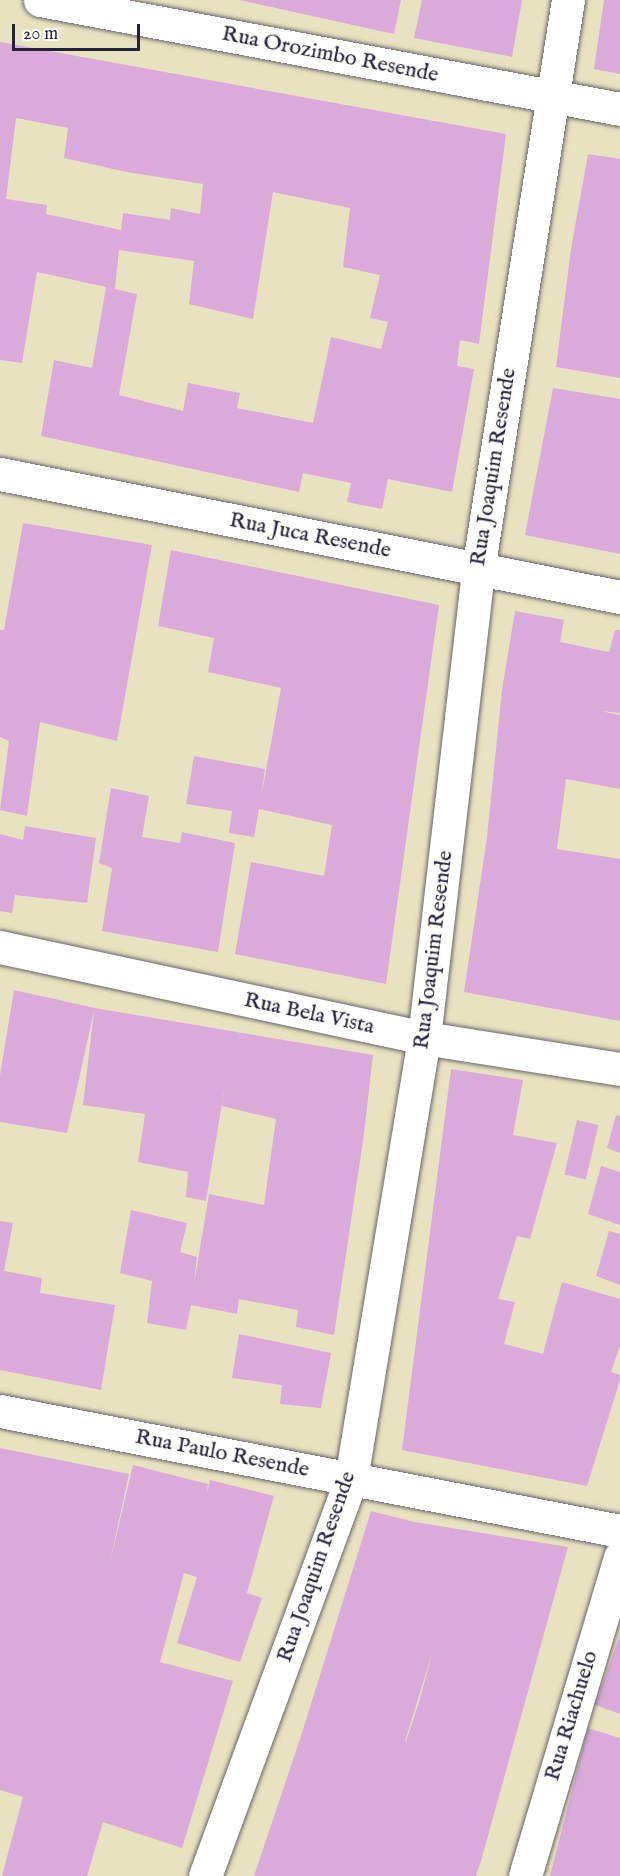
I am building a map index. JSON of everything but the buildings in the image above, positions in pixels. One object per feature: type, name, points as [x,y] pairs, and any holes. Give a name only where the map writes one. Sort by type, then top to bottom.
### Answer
[{"type":"street","name":"Rua Orozimbo Resende","points":[[40,0],[620,109]]},
{"type":"street","name":"Rua Joaquim Resende","points":[[205,1876],[351,1479],[424,1038],[478,570],[567,0]]},
{"type":"street","name":"Rua Juca Resende","points":[[0,474],[620,597]]},
{"type":"street","name":"Rua Bela Vista","points":[[0,947],[424,1038],[620,1069]]},
{"type":"street","name":"Rua Paulo Resende","points":[[0,1411],[620,1531]]},
{"type":"street","name":"Rua Riachuelo","points":[[525,1876],[620,1557]]}]
